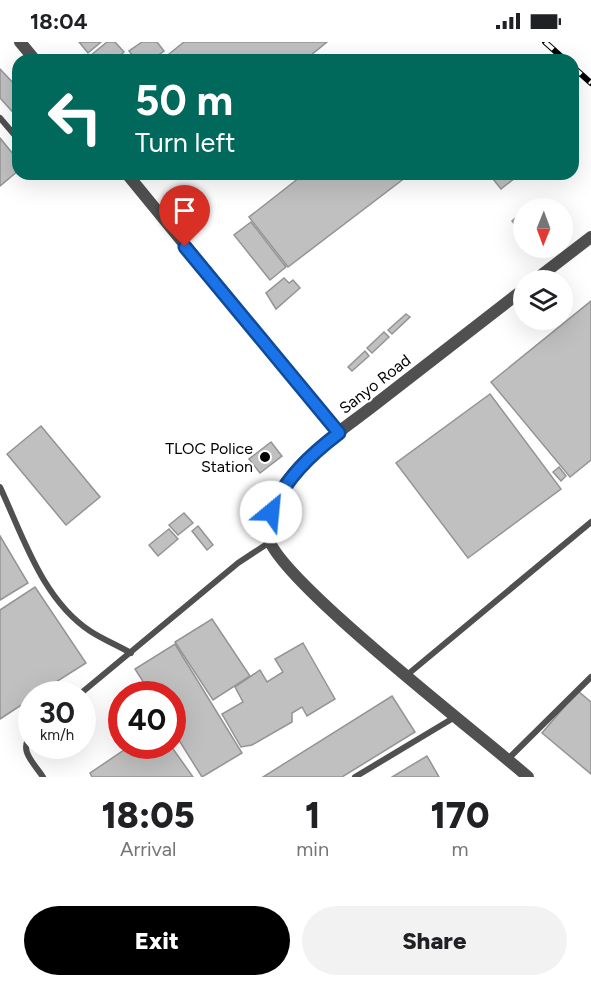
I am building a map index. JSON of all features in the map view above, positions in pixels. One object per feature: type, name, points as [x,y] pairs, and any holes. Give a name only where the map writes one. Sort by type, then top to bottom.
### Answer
[{"type":"street","points":[[20,42],[30,54]]},
{"type":"street","points":[[132,180],[339,433]]},
{"type":"street","points":[[548,270],[591,237]]},
{"type":"street","name":"Sanyo Road","points":[[270,542],[268,536],[271,512],[280,491],[312,454],[513,298]]},
{"type":"street","points":[[270,542],[275,553],[302,583],[406,676],[528,777]]},
{"type":"lane","points":[[0,118],[12,132]]},
{"type":"lane","points":[[0,487],[44,581],[63,608],[89,631],[131,652]]},
{"type":"lane","points":[[406,676],[591,522]]},
{"type":"lane","points":[[96,681],[238,563],[270,542]]},
{"type":"lane","points":[[507,760],[591,677]]},
{"type":"lane","points":[[355,777],[456,717]]},
{"type":"lane","points":[[31,759],[43,777]]},
{"type":"building","points":[[79,42],[101,42],[88,53]]},
{"type":"building","points":[[107,42],[115,42],[124,52],[122,54],[92,54]]},
{"type":"building","points":[[142,42],[157,42],[164,51],[160,54],[131,54],[129,51]]},
{"type":"building","points":[[184,42],[327,42],[312,54],[169,54]]},
{"type":"building","points":[[0,69],[12,82],[12,111],[0,98]]},
{"type":"building","points":[[0,138],[12,153],[12,176],[0,186]]},
{"type":"building","points":[[296,180],[402,180],[288,267],[249,217]]},
{"type":"building","points":[[494,180],[512,180],[501,189]]},
{"type":"building","points":[[251,222],[286,267],[270,280],[234,235]]},
{"type":"building","points":[[284,278],[289,283],[293,280],[300,288],[276,309],[266,293]]},
{"type":"building","points":[[591,301],[591,460],[570,477],[491,382],[555,330],[573,330],[573,316]]},
{"type":"building","points":[[406,314],[410,317],[392,334],[388,330]]},
{"type":"building","points":[[384,332],[389,337],[372,353],[367,348]]},
{"type":"building","points":[[365,351],[369,356],[352,371],[348,367]]},
{"type":"building","points":[[490,394],[561,489],[468,558],[396,463]]},
{"type":"building","points":[[41,426],[100,497],[66,525],[7,454]]},
{"type":"building","name":"TLOC Police Station","points":[[271,442],[282,456],[260,473],[249,459]]},
{"type":"building","points":[[559,467],[566,476],[561,481],[553,472]]},
{"type":"building","points":[[184,513],[193,523],[178,535],[169,525]]},
{"type":"building","points":[[198,526],[213,545],[207,550],[192,531]]},
{"type":"building","points":[[169,529],[178,539],[158,556],[149,545]]},
{"type":"building","points":[[0,536],[28,583],[0,600]]},
{"type":"building","points":[[35,587],[86,663],[58,681],[18,681],[18,707],[0,719],[0,610]]},
{"type":"building","points":[[212,619],[250,676],[213,700],[175,642]]},
{"type":"building","points":[[303,643],[335,699],[307,716],[302,707],[292,713],[292,722],[252,745],[241,747],[222,714],[243,702],[235,687],[260,670],[267,682],[283,672],[275,659]]},
{"type":"building","points":[[175,644],[242,753],[202,777],[186,751],[186,681],[143,681],[135,669]]},
{"type":"building","points":[[578,691],[591,702],[591,774],[542,733]]},
{"type":"building","points":[[392,696],[415,732],[342,777],[263,777]]},
{"type":"building","points":[[427,756],[439,777],[392,777]]},
{"type":"building","points":[[111,759],[180,759],[193,777],[92,777],[90,773]]},
{"type":"railway","points":[[545,42],[558,54]]},
{"type":"railway","points":[[579,72],[591,83]]},
{"type":"place","name":"TLOC Police Station","points":[[265,457]]},
{"type":"route","points":[[185,247],[339,433],[312,454],[280,491],[271,512]]}]
